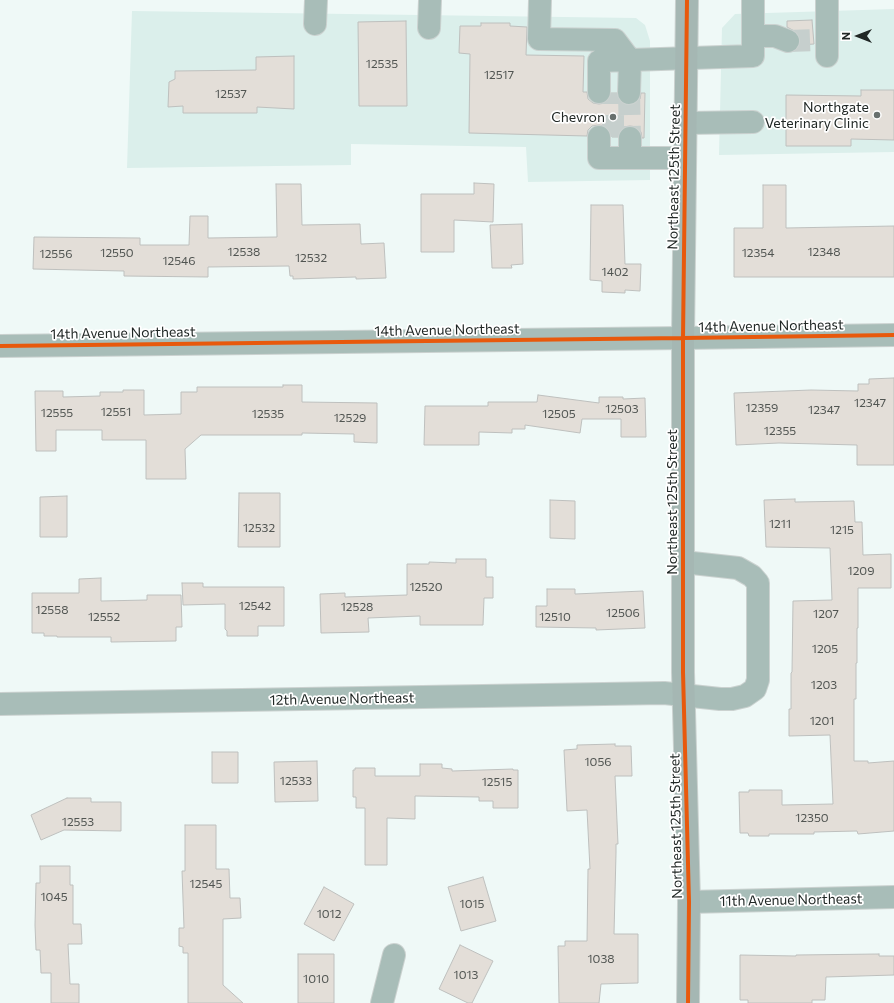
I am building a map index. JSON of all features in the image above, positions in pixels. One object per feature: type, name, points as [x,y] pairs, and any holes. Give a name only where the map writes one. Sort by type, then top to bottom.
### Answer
[{"type":"main road","name":"Northeast 125th Street","points":[[688,0],[685,158],[683,562],[684,695],[689,902],[688,1003]]},
{"type":"street","points":[[315,24],[316,0]]},
{"type":"street","points":[[429,28],[430,0]]},
{"type":"street","points":[[540,0],[539,39],[615,40],[621,60],[614,93],[599,61],[621,60],[753,56],[753,0]]},
{"type":"street","points":[[820,39],[827,0]]},
{"type":"street","points":[[753,36],[783,35]]},
{"type":"street","points":[[686,123],[753,122]]},
{"type":"street","points":[[617,145],[685,158]]},
{"type":"street","name":"14th Avenue Northeast","points":[[0,346],[894,335]]},
{"type":"street","name":"12th Avenue Northeast","points":[[0,704],[664,693],[720,699],[732,699],[745,696],[755,689],[758,680],[758,583],[752,576],[738,568],[683,562]]},
{"type":"street","name":"11th Avenue Northeast","points":[[689,902],[894,897]]},
{"type":"street","points":[[382,1003],[394,955]]},
{"type":"shaded area","points":[[894,9],[894,152],[719,155],[722,28],[735,14]]},
{"type":"shaded area","points":[[132,11],[636,18],[645,25],[650,41],[650,180],[528,182],[526,147],[351,144],[351,165],[127,168]]},
{"type":"building","points":[[812,20],[814,44],[800,45],[798,33],[787,27],[787,21]]},
{"type":"building","points":[[406,21],[407,106],[359,106],[358,22]]},
{"type":"building","points":[[481,23],[510,23],[510,26],[527,27],[526,55],[584,56],[583,92],[587,92],[588,99],[593,103],[605,103],[610,99],[611,93],[617,93],[618,99],[622,103],[629,105],[635,104],[640,99],[641,93],[645,93],[644,138],[642,138],[641,132],[637,127],[623,127],[619,131],[618,137],[612,137],[610,130],[605,126],[599,125],[592,126],[588,130],[587,136],[469,133],[470,54],[459,53],[460,26],[481,26]]},
{"type":"building","points":[[294,56],[294,109],[257,107],[257,113],[183,113],[183,106],[168,107],[169,82],[175,79],[175,71],[256,70],[256,57]]},
{"type":"building","points":[[861,90],[894,90],[894,140],[851,139],[851,146],[786,146],[786,95],[861,96]]},
{"type":"building","points":[[474,183],[494,184],[493,222],[454,220],[454,252],[421,252],[421,194],[474,194]]},
{"type":"building","points":[[276,184],[301,184],[302,225],[360,224],[361,244],[384,243],[386,278],[356,279],[356,277],[293,279],[293,276],[290,276],[289,266],[208,267],[208,277],[124,276],[124,271],[33,269],[34,237],[140,238],[140,245],[189,245],[190,216],[208,216],[208,238],[277,237]]},
{"type":"building","points":[[763,185],[786,185],[786,228],[894,226],[894,277],[734,277],[734,228],[763,228]]},
{"type":"building","points":[[591,205],[623,205],[625,264],[641,264],[640,291],[625,290],[625,293],[602,292],[602,281],[590,280]]},
{"type":"building","points":[[522,224],[523,264],[511,265],[512,268],[492,268],[490,225]]},
{"type":"building","points":[[894,378],[894,465],[857,465],[857,445],[779,443],[736,445],[734,393],[811,390],[858,391],[858,384],[869,384],[869,379]]},
{"type":"building","points":[[283,385],[302,385],[302,402],[377,403],[377,443],[354,442],[354,434],[302,433],[302,435],[201,435],[185,449],[186,479],[146,479],[146,440],[102,440],[102,430],[56,430],[56,451],[36,451],[35,391],[63,391],[63,397],[100,396],[100,392],[144,390],[144,415],[181,414],[181,392],[197,392],[197,387],[283,387]]},
{"type":"building","points":[[538,395],[599,403],[599,397],[623,397],[623,399],[645,398],[646,437],[621,437],[621,419],[582,419],[580,433],[525,425],[525,429],[512,429],[512,433],[479,432],[479,445],[424,445],[425,406],[488,406],[488,402],[537,402]]},
{"type":"building","points":[[239,493],[280,493],[280,547],[238,547]]},
{"type":"building","points":[[67,496],[67,537],[40,537],[40,497]]},
{"type":"building","points":[[795,499],[795,502],[854,501],[855,522],[862,522],[863,555],[891,554],[891,588],[858,588],[856,699],[854,699],[854,761],[868,761],[868,763],[894,761],[894,831],[858,834],[857,831],[814,832],[814,834],[769,834],[769,836],[749,836],[748,833],[740,833],[739,792],[749,792],[749,790],[782,790],[782,805],[833,804],[830,735],[789,736],[793,601],[832,600],[830,548],[766,547],[764,500]]},
{"type":"building","points":[[550,500],[575,501],[575,539],[550,538]]},
{"type":"building","points":[[456,559],[486,559],[486,577],[493,577],[493,598],[484,598],[483,625],[420,625],[420,616],[368,618],[369,632],[321,633],[320,594],[345,593],[345,597],[407,595],[407,564],[429,564],[429,562],[456,563]]},
{"type":"building","points":[[101,578],[101,601],[147,600],[147,595],[181,595],[182,627],[176,627],[176,641],[111,642],[111,637],[57,637],[44,636],[44,633],[32,633],[32,593],[79,593],[79,579]]},
{"type":"building","points":[[182,583],[203,583],[203,587],[284,587],[284,626],[258,626],[258,636],[227,636],[227,631],[225,629],[225,604],[183,605]]},
{"type":"building","points":[[547,589],[575,589],[575,594],[643,591],[645,628],[596,630],[596,628],[536,627],[536,606],[547,606]]},
{"type":"building","points":[[615,744],[615,746],[631,746],[632,776],[615,776],[618,844],[616,844],[614,934],[638,934],[638,983],[601,984],[599,1003],[559,1003],[558,946],[565,946],[565,941],[587,941],[588,869],[590,869],[587,810],[567,811],[564,750],[577,749],[577,745]]},
{"type":"building","points":[[212,752],[238,752],[238,783],[212,783]]},
{"type":"building","points":[[317,761],[318,801],[275,802],[274,762]]},
{"type":"building","points":[[420,764],[442,764],[442,768],[452,769],[452,771],[518,770],[518,808],[493,808],[493,801],[479,801],[479,797],[415,796],[415,819],[387,818],[387,865],[365,865],[365,808],[356,808],[356,797],[353,797],[353,770],[355,770],[355,768],[375,768],[375,776],[420,776]]},
{"type":"building","points":[[67,798],[91,798],[91,802],[121,802],[121,831],[64,830],[41,840],[31,815]]},
{"type":"building","points":[[185,825],[216,825],[216,869],[229,869],[230,898],[240,898],[241,918],[223,919],[223,985],[243,1003],[188,1003],[188,953],[183,953],[183,947],[179,946],[179,928],[184,928],[182,871],[185,871]]},
{"type":"building","points":[[40,866],[70,866],[70,885],[73,885],[73,924],[81,924],[82,944],[68,944],[70,984],[79,984],[79,1003],[51,1003],[51,973],[41,973],[40,950],[36,950],[35,925],[36,883],[40,883]]},
{"type":"building","points":[[483,877],[496,921],[461,931],[448,887]]},
{"type":"building","points":[[324,887],[354,904],[334,941],[304,924]]},
{"type":"building","points":[[460,945],[493,961],[472,1003],[468,1003],[439,989]]},
{"type":"building","points":[[298,954],[334,954],[334,1003],[298,1003]]},
{"type":"building","points":[[879,954],[879,956],[894,956],[894,975],[826,977],[825,1000],[812,1000],[812,1003],[748,1003],[748,1000],[740,1000],[740,955],[796,956]]},
{"type":"tunnel","points":[[788,41],[814,40]]},
{"type":"tunnel","points":[[613,93],[613,137]]},
{"type":"tunnel","points":[[629,93],[630,138]]},
{"type":"cycle path","points":[[687,0],[683,338],[683,672],[689,902],[688,1003]]},
{"type":"cycle path","points":[[0,346],[894,335]]},
{"type":"place","name":"Northgate Veterinary Clinic","points":[[877,115]]},
{"type":"place","name":"Chevron","points":[[613,117]]}]
